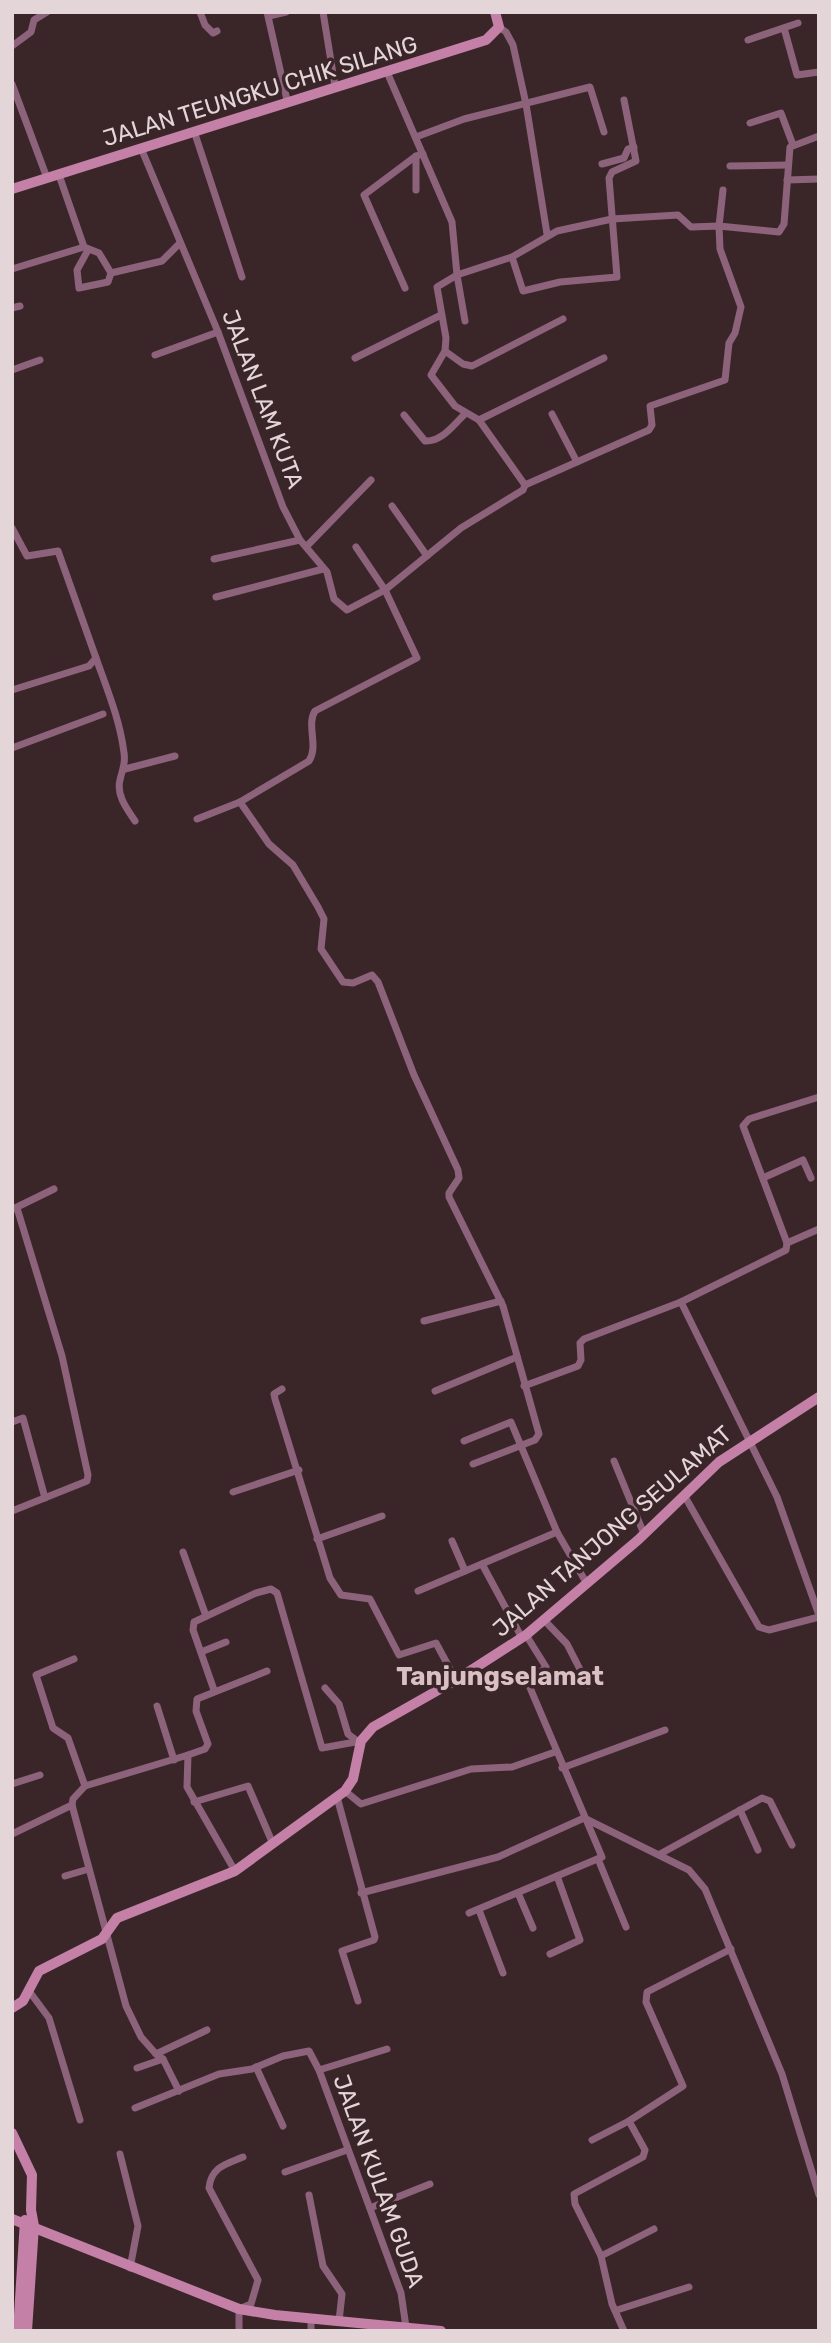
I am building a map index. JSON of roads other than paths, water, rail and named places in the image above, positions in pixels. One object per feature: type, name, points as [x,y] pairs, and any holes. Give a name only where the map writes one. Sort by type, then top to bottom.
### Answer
[{"type":"street","points":[[12,46],[31,32],[32,16],[47,12]]},
{"type":"street","points":[[200,12],[205,25],[212,33],[217,31]]},
{"type":"street","points":[[286,12],[268,14],[287,100]]},
{"type":"street","points":[[323,12],[335,86]]},
{"type":"street","points":[[495,12],[499,27],[510,38],[526,104],[547,234]]},
{"type":"street","points":[[748,40],[798,23]]},
{"type":"street","name":"JALAN TEUNGKU CHIK SILANG","points":[[12,189],[287,100],[486,40],[499,27]]},
{"type":"street","points":[[784,28],[797,75],[819,72]]},
{"type":"street","points":[[387,72],[416,136],[419,155],[416,190]]},
{"type":"street","points":[[12,84],[47,178]]},
{"type":"street","points":[[416,136],[464,119],[592,87],[604,132]]},
{"type":"street","points":[[512,257],[523,291],[560,282],[615,278],[617,262],[609,178],[612,172],[635,164],[624,100]]},
{"type":"street","points":[[750,123],[781,113],[793,145]]},
{"type":"street","points":[[194,131],[242,277]]},
{"type":"street","points":[[525,485],[479,420],[465,414],[431,375],[445,351],[446,338],[437,287],[457,275],[512,257],[547,234],[612,219],[669,214],[679,215],[691,227],[719,226],[779,232],[784,224],[788,153],[793,145],[819,136]]},
{"type":"street","points":[[602,164],[624,158],[628,149],[634,147]]},
{"type":"street","name":"JALAN LAM KUTA","points":[[142,148],[218,332],[283,507],[303,543],[327,572],[334,599],[345,610],[385,590]]},
{"type":"street","points":[[419,155],[452,222],[465,321]]},
{"type":"street","points":[[405,288],[364,195],[419,155]]},
{"type":"street","points":[[730,166],[788,165]]},
{"type":"street","points":[[12,269],[86,248],[99,253],[111,273],[108,282],[79,288],[77,270],[86,248],[59,175]]},
{"type":"street","points":[[787,180],[819,179]]},
{"type":"street","points":[[385,590],[525,485],[649,430],[652,425],[650,406],[726,379],[729,343],[735,333],[741,307],[720,249],[719,226],[723,190]]},
{"type":"street","points":[[111,273],[162,261],[180,244]]},
{"type":"street","points":[[355,359],[441,315]]},
{"type":"street","points":[[445,351],[463,364],[472,366],[564,319]]},
{"type":"street","points":[[155,355],[218,332]]},
{"type":"street","points":[[479,420],[604,358]]},
{"type":"street","points":[[12,370],[40,360]]},
{"type":"street","points":[[404,415],[425,440],[430,441],[437,440],[465,414]]},
{"type":"street","points":[[552,414],[577,462]]},
{"type":"street","points":[[214,559],[303,543],[370,480]]},
{"type":"street","points":[[391,506],[427,556]]},
{"type":"street","points":[[12,528],[27,556],[58,551],[115,708],[125,769],[119,787],[124,803],[135,821]]},
{"type":"street","points":[[197,819],[240,803],[312,758],[311,717],[315,711],[417,657],[385,590],[356,547]]},
{"type":"street","points":[[216,597],[323,569]]},
{"type":"street","points":[[12,691],[89,666],[96,658]]},
{"type":"street","points":[[12,748],[103,714]]},
{"type":"street","points":[[125,769],[175,756]]},
{"type":"street","points":[[240,803],[270,844],[293,865],[318,907],[324,919],[321,948],[343,982],[353,983],[372,975],[378,982],[414,1074],[458,1170],[459,1178],[449,1193],[450,1197],[500,1301],[539,1434],[535,1440],[473,1464]]},
{"type":"street","points":[[788,1243],[743,1126],[745,1121],[819,1097]]},
{"type":"street","points":[[763,1178],[803,1160],[811,1178]]},
{"type":"street","points":[[12,1511],[87,1481],[88,1475],[62,1356],[15,1209],[54,1189]]},
{"type":"street","points":[[524,1386],[578,1366],[581,1360],[580,1341],[681,1302],[784,1251],[788,1243],[819,1228]]},
{"type":"street","points":[[424,1321],[500,1301]]},
{"type":"street","points":[[681,1302],[777,1497],[819,1616],[769,1630],[759,1627],[684,1495]]},
{"type":"street","points":[[435,1391],[517,1357]]},
{"type":"street","points":[[282,1389],[274,1394],[299,1470],[323,1562],[337,1591],[343,1596],[370,1599],[397,1653],[402,1655],[436,1643],[456,1680]]},
{"type":"street","name":"JALAN TANJONG SEULAMAT","points":[[358,1741],[373,1727],[456,1680],[524,1637],[645,1534],[719,1462],[750,1438],[819,1396]]},
{"type":"street","points":[[12,1422],[23,1418],[45,1498]]},
{"type":"street","points":[[464,1441],[508,1422],[522,1445],[557,1532],[587,1584]]},
{"type":"street","points":[[614,1461],[645,1534]]},
{"type":"street","points":[[233,1492],[299,1470]]},
{"type":"street","points":[[317,1539],[382,1516]]},
{"type":"street","points":[[418,1591],[557,1532]]},
{"type":"street","points":[[452,1541],[465,1571]]},
{"type":"street","points":[[183,1552],[206,1616]]},
{"type":"street","points":[[469,1913],[602,1856],[528,1684],[546,1667],[524,1637],[482,1564]]},
{"type":"street","points":[[214,1690],[193,1626],[206,1616],[269,1589],[277,1593],[322,1748],[358,1741]]},
{"type":"street","points":[[544,1619],[567,1644],[589,1685]]},
{"type":"street","points":[[201,1652],[226,1642]]},
{"type":"street","points":[[74,1659],[36,1675],[53,1728],[68,1738],[85,1786]]},
{"type":"street","points":[[179,2091],[159,2056],[141,2037],[126,2006],[72,1805],[73,1800],[85,1786],[174,1760],[207,1746],[195,1701],[214,1690],[267,1671]]},
{"type":"street","points":[[325,1688],[339,1704],[348,1734],[358,1741]]},
{"type":"street","points":[[158,1706],[174,1760]]},
{"type":"street","points":[[562,1768],[666,1730]]},
{"type":"street","points":[[12,2008],[23,2001],[32,1978],[39,1971],[102,1939],[121,1915],[234,1871],[341,1794],[353,1779],[358,1741]]},
{"type":"street","points":[[341,1794],[361,1804],[471,1769],[512,1767],[555,1752]]},
{"type":"street","points":[[188,1755],[187,1785],[234,1871]]},
{"type":"street","points":[[12,1784],[40,1775]]},
{"type":"street","points":[[194,1802],[248,1786],[273,1844]]},
{"type":"street","points":[[341,1794],[361,1893],[374,1940],[343,1948],[342,1954],[358,2001]]},
{"type":"street","points":[[660,1854],[762,1798],[770,1801],[792,1845]]},
{"type":"street","points":[[12,1834],[72,1805]]},
{"type":"street","points":[[740,1810],[758,1850]]},
{"type":"street","points":[[361,1893],[498,1857],[584,1818],[660,1854],[698,1878],[731,1949],[782,2074],[819,2195]]},
{"type":"street","points":[[598,1859],[626,1927]]},
{"type":"street","points":[[65,1876],[89,1869]]},
{"type":"street","points":[[550,1954],[580,1940],[557,1876]]},
{"type":"street","points":[[519,1892],[533,1928]]},
{"type":"street","points":[[479,1910],[503,1973]]},
{"type":"street","points":[[592,2140],[629,2121],[683,2086],[646,2002],[647,1992],[731,1949]]},
{"type":"street","points":[[29,1991],[49,2018],[80,2120]]},
{"type":"street","points":[[137,2068],[207,2030]]},
{"type":"street","points":[[319,2070],[387,2049]]},
{"type":"street","name":"JALAN KULAM GUDA","points":[[256,2067],[283,2056],[309,2051],[319,2070],[401,2292],[406,2327]]},
{"type":"street","points":[[135,2108],[219,2074],[256,2067],[283,2126]]},
{"type":"street","points":[[624,2331],[617,2310],[612,2304],[601,2256],[574,2194],[645,2155],[629,2121]]},
{"type":"street","points":[[12,2133],[32,2175],[31,2210],[18,2331]]},
{"type":"street","points":[[285,2172],[347,2150]]},
{"type":"street","points":[[120,2154],[138,2226],[130,2268]]},
{"type":"street","points":[[239,2309],[251,2304],[258,2280],[209,2188],[211,2176],[216,2169],[243,2157]]},
{"type":"street","points":[[370,2208],[430,2184]]},
{"type":"street","points":[[309,2195],[323,2266],[342,2294],[339,2321]]},
{"type":"street","points":[[12,2219],[28,2228],[239,2309],[311,2319],[441,2331]]},
{"type":"street","points":[[27,2331],[28,2228]]},
{"type":"street","points":[[601,2256],[654,2229]]},
{"type":"street","points":[[617,2310],[689,2287]]},
{"type":"street","points":[[239,2309],[239,2331]]},
{"type":"street","points":[[311,2319],[311,2331]]},
{"type":"district","name":"Tanjungselamat","points":[[500,1676]]}]
